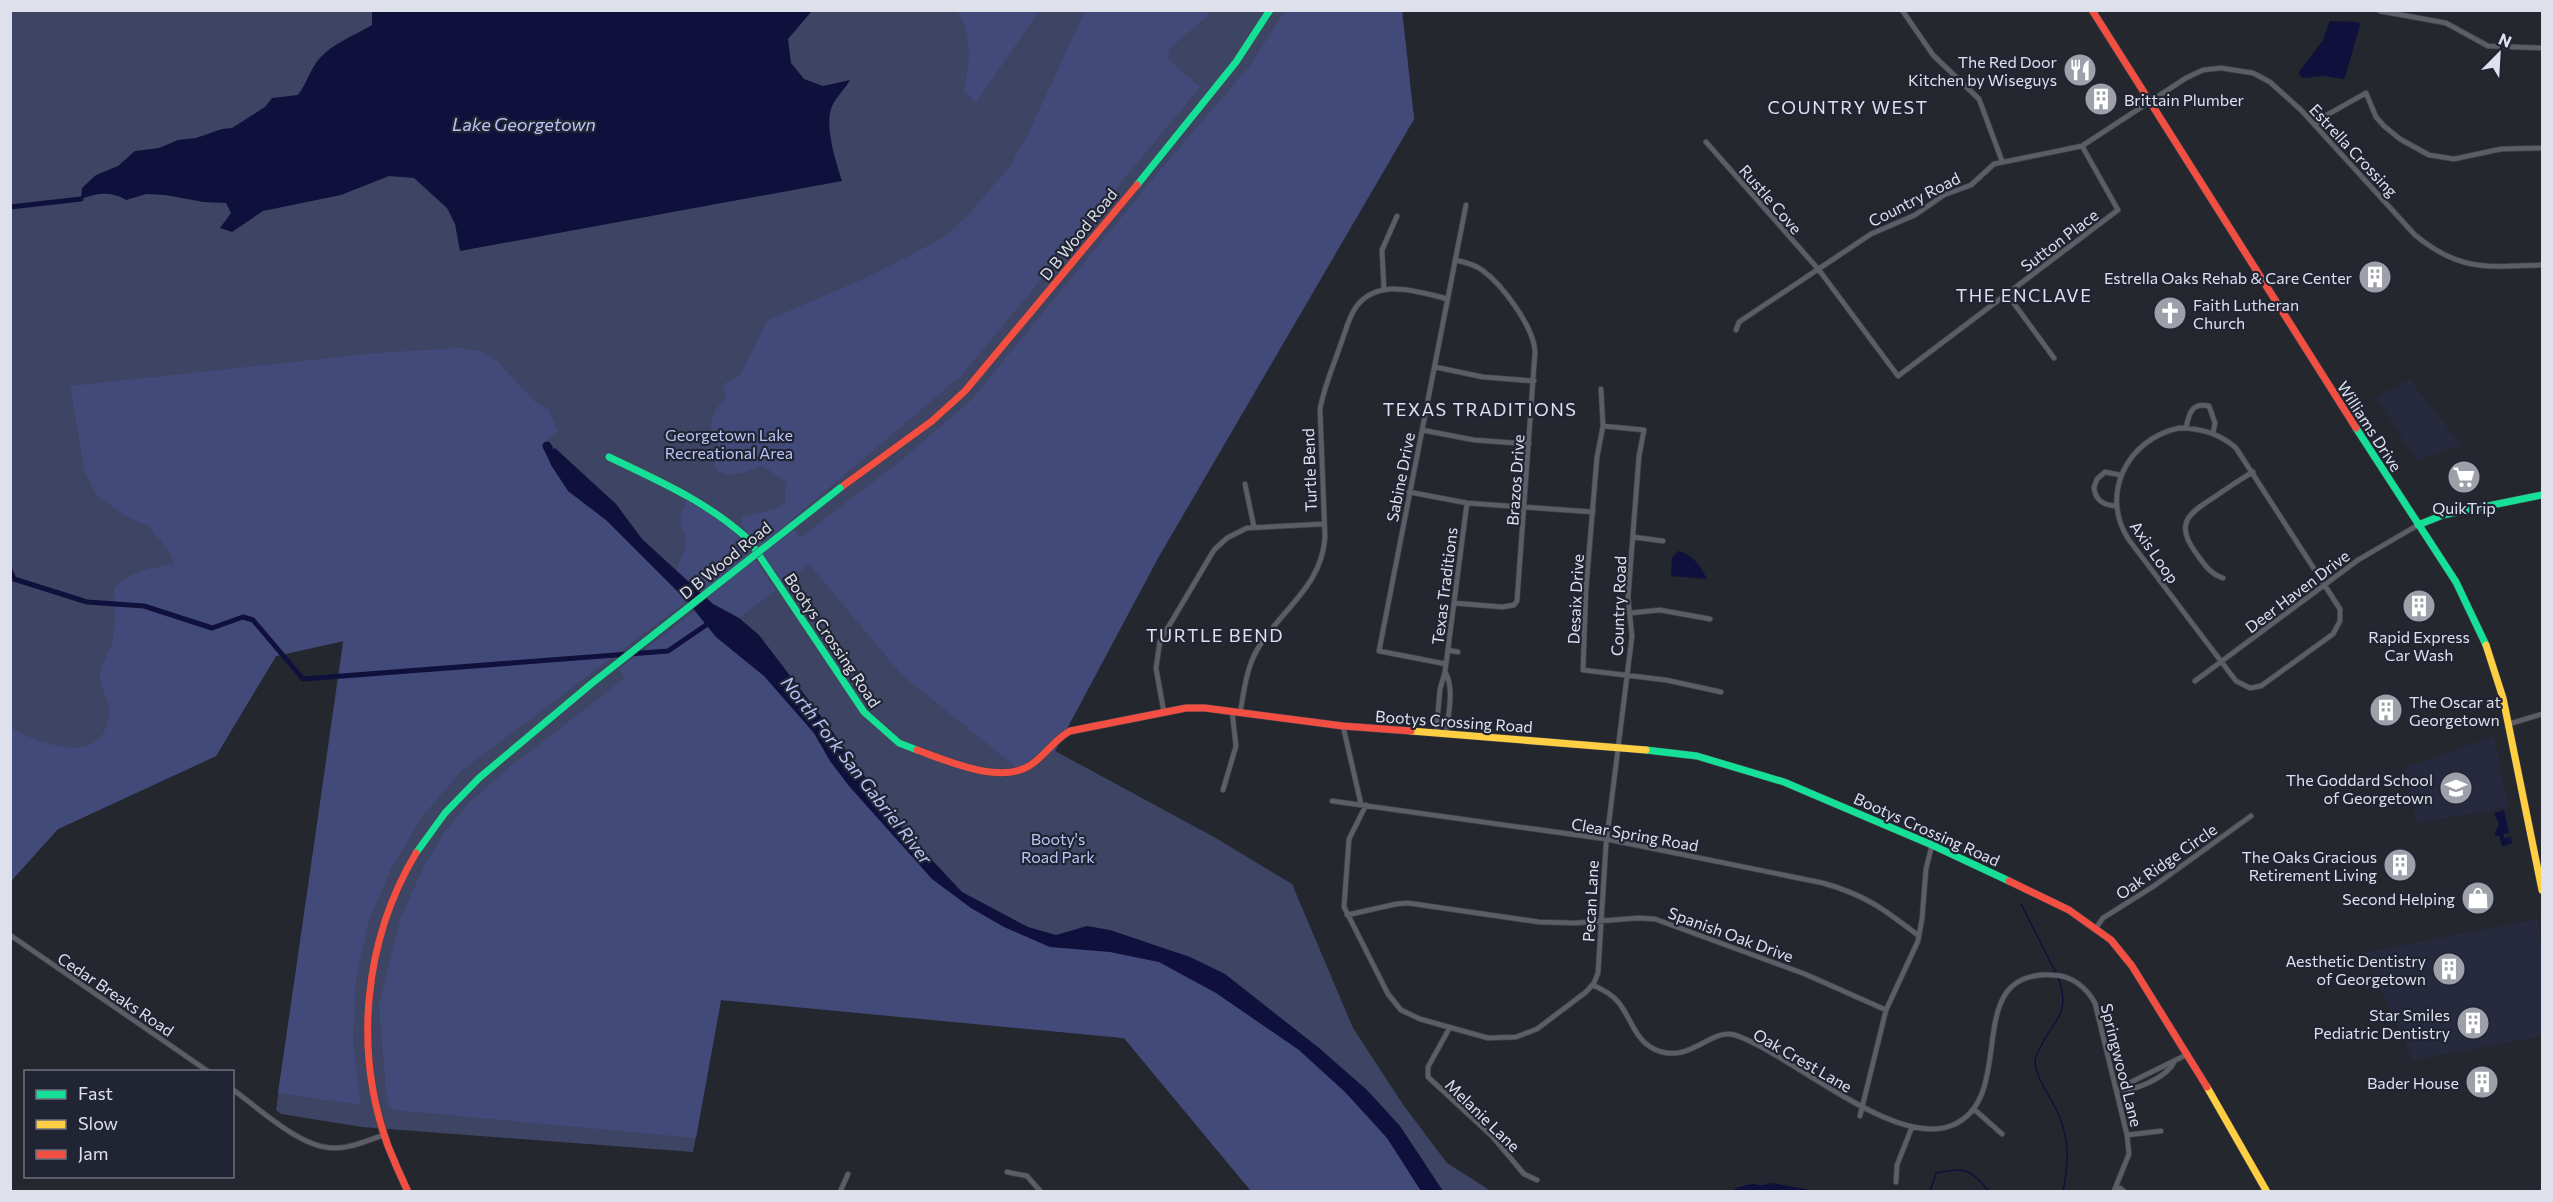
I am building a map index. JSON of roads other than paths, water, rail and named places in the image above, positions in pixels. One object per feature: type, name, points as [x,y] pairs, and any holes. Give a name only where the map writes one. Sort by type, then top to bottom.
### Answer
[{"type":"main road","name":"D B Wood Road","points":[[408,1191],[384,1135],[371,1086],[367,1010],[373,964],[381,932],[400,884],[423,843],[445,813],[507,754],[591,684],[840,488],[932,421],[965,391],[1103,227],[1236,62],[1270,10]]},
{"type":"main road","name":"Williams Drive","points":[[2092,10],[2149,103],[2456,582],[2473,615],[2488,650],[2510,724],[2542,890]]},
{"type":"main road","name":"Bootys Crossing Road","points":[[609,457],[711,509],[740,530],[749,540],[864,712],[888,736],[914,750],[965,767],[994,773],[1016,773],[1039,759],[1060,736],[1070,731],[1164,712],[1197,708],[1343,726],[1680,753],[1748,770],[1797,787],[1932,845],[2069,910],[2111,940],[2132,966],[2188,1054],[2267,1191]]},
{"type":"main road","points":[[2418,525],[2443,515],[2542,495]]},
{"type":"street","points":[[1902,10],[1933,55],[1979,99],[2002,161]]},
{"type":"street","points":[[2380,11],[2446,23],[2488,46],[2542,48]]},
{"type":"street","name":"Estrella Crossing","points":[[2149,103],[2203,70],[2233,69],[2253,73],[2283,92],[2415,235],[2433,250],[2457,261],[2482,266],[2542,265]]},
{"type":"street","points":[[2315,125],[2328,114],[2366,93],[2376,117],[2384,126],[2400,139],[2429,155],[2454,159],[2501,148],[2542,148]]},
{"type":"street","name":"Country Road","points":[[1736,330],[1739,322],[1871,234],[1915,215],[1944,195],[1971,184],[1985,171],[2002,161],[2082,146],[2149,103]]},
{"type":"street","name":"Rustle Cove","points":[[1706,142],[1819,270],[1898,376]]},
{"type":"street","name":"Sutton Place","points":[[1898,376],[2118,210],[2082,146]]},
{"type":"street","name":"Sabine Drive","points":[[1446,664],[1379,651],[1466,205]]},
{"type":"street","points":[[1397,216],[1382,251],[1384,290],[1404,290],[1448,299]]},
{"type":"street","name":"Brazos Drive","points":[[1454,603],[1502,606],[1514,605],[1517,601],[1535,342],[1528,327],[1488,275],[1476,266],[1455,260]]},
{"type":"street","name":"Turtle Bend","points":[[1240,713],[1247,673],[1253,656],[1317,573],[1324,546],[1320,424],[1322,400],[1355,309],[1364,299],[1384,290]]},
{"type":"street","points":[[2007,294],[2054,358]]},
{"type":"street","points":[[1435,367],[1483,377],[1534,381]]},
{"type":"street","name":"Desaix Drive","points":[[1601,389],[1603,426],[1597,457],[1583,670],[1626,674],[1721,692]]},
{"type":"street","points":[[2186,428],[2189,413],[2193,407],[2201,404],[2209,406],[2214,414],[2213,433]]},
{"type":"street","name":"Country Road","points":[[1603,426],[1644,430],[1639,456],[1628,598],[1632,636],[1619,747]]},
{"type":"street","name":"Axis Loop","points":[[2186,428],[2213,433],[2236,448],[2253,472],[2340,613],[2340,621],[2332,634],[2261,686],[2250,688],[2239,683],[2221,662],[2126,534],[2120,523],[2116,506],[2120,476],[2131,456],[2149,441],[2166,432],[2186,428]]},
{"type":"street","points":[[1422,430],[1474,440],[1529,444]]},
{"type":"street","points":[[2116,506],[2104,504],[2098,500],[2094,487],[2097,479],[2105,472],[2120,476]]},
{"type":"street","points":[[2223,578],[2212,573],[2187,540],[2185,530],[2187,520],[2194,510],[2253,472]]},
{"type":"street","points":[[1245,484],[1254,527]]},
{"type":"street","points":[[1409,492],[1467,503],[1593,512]]},
{"type":"street","name":"Texas Traditions","points":[[1436,734],[1441,683],[1445,672],[1467,503]]},
{"type":"street","points":[[1164,712],[1156,668],[1160,641],[1214,550],[1231,535],[1254,527],[1323,524]]},
{"type":"street","name":"Deer Haven Drive","points":[[2195,681],[2359,559],[2418,525]]},
{"type":"street","points":[[1633,537],[1663,541]]},
{"type":"street","points":[[1630,613],[1660,610],[1710,619]]},
{"type":"street","points":[[1448,650],[1458,652]]},
{"type":"street","name":"Texas Traditions","points":[[1445,672],[1448,677],[1449,690],[1446,735]]},
{"type":"street","points":[[1223,790],[1236,746],[1232,711]]},
{"type":"street","points":[[2510,724],[2542,714]]},
{"type":"street","points":[[1343,726],[1363,805],[1349,839],[1344,899],[1347,915],[1395,1004],[1412,1016],[1497,1039],[1524,1035],[1537,1029],[1593,985]]},
{"type":"street","name":"Pecan Lane","points":[[1593,985],[1598,972],[1606,839],[1619,747]]},
{"type":"street","name":"Clear Spring Road","points":[[1332,801],[1606,839],[1840,888],[1876,904],[1919,936]]},
{"type":"street","name":"Oak Ridge Circle","points":[[2096,928],[2103,918],[2154,886],[2251,816]]},
{"type":"street","name":"Oak Crest Lane","points":[[1860,1116],[1886,1010],[1919,936],[1927,862],[1932,845]]},
{"type":"street","name":"Spanish Oak Drive","points":[[1347,915],[1408,903],[1539,922],[1642,918],[1664,922],[1805,974],[1886,1010]]},
{"type":"street","name":"Cedar Breaks Road","points":[[10,935],[208,1070]]},
{"type":"street","name":"Springwood Lane","points":[[1975,1110],[1987,1082],[1994,1019],[2000,1003],[2017,984],[2031,977],[2047,975],[2066,977],[2086,990],[2095,1003],[2117,1089],[2129,1154],[2114,1191]]},
{"type":"street","name":"Oak Crest Lane","points":[[1593,985],[1610,994],[1618,1002],[1639,1038],[1656,1051],[1680,1054],[1724,1035],[1733,1034],[1784,1060],[1804,1074],[1863,1107]]},
{"type":"street","name":"Melanie Lane","points":[[1450,1027],[1426,1071],[1429,1079],[1492,1136],[1524,1174],[1538,1180]]},
{"type":"street","points":[[2117,1089],[2126,1091],[2139,1087],[2171,1069],[2174,1062],[2188,1054]]},
{"type":"street","points":[[234,1090],[308,1143],[333,1149],[348,1147],[384,1135]]},
{"type":"street","points":[[1863,1107],[1912,1127],[1942,1128],[1960,1121],[1975,1110],[2002,1134]]},
{"type":"street","points":[[1896,1182],[1897,1165],[1912,1127]]},
{"type":"street","points":[[2127,1135],[2161,1131]]},
{"type":"street","points":[[1007,1172],[1027,1176],[1041,1191]]},
{"type":"street","points":[[840,1191],[848,1174]]},
{"type":"street","name":"Springwood Lane","points":[[2114,1191],[2120,1188],[2125,1191]]},
{"type":"water","name":"Lake Georgetown","points":[[372,11],[812,11],[788,39],[791,63],[804,79],[823,86],[850,80],[831,109],[829,126],[842,181],[460,251],[455,224],[447,208],[414,178],[389,176],[341,195],[263,211],[232,232],[220,228],[231,213],[226,203],[146,194],[126,200],[115,195],[104,194],[81,199],[82,188],[96,175],[118,166],[135,151],[159,148],[178,140],[196,138],[232,128],[265,107],[272,98],[298,95],[314,66],[326,52],[372,25]]},
{"type":"water","points":[[2330,21],[2359,22],[2360,26],[2345,77],[2344,79],[2324,76],[2304,78],[2299,75],[2299,72],[2323,40]]},
{"type":"water","points":[[555,448],[616,504],[642,539],[713,604],[739,618],[759,635],[902,828],[962,892],[1028,927],[1056,935],[1087,926],[1110,930],[1190,957],[1225,974],[1319,1048],[1367,1090],[1400,1126],[1443,1191],[1421,1191],[1387,1138],[1345,1092],[1299,1050],[1216,993],[1159,962],[1110,952],[1050,947],[1004,927],[971,908],[932,879],[849,786],[830,761],[814,733],[764,676],[716,637],[687,601],[606,520],[568,491],[551,465],[548,455]]},
{"type":"water","points":[[1678,551],[1692,558],[1707,579],[1671,576],[1672,558]]},
{"type":"water","points":[[2504,810],[2509,833],[2504,834],[2504,838],[2511,837],[2512,843],[2502,847],[2499,836],[2494,835],[2499,824],[2494,813]]},
{"type":"water","points":[[1773,1183],[1815,1191],[1727,1191]]},
{"type":"waterway","points":[[10,207],[81,199]]},
{"type":"waterway","name":"North Fork San Gabriel River","points":[[547,446],[554,460]]},
{"type":"waterway","points":[[10,570],[14,579],[87,602],[144,606],[212,628],[243,617],[253,620],[303,679],[668,651],[712,621]]},
{"type":"waterway","points":[[2021,904],[2056,973]]},
{"type":"waterway","points":[[2058,977],[2062,990],[2062,1009],[2035,1061],[2040,1079],[2060,1117],[2066,1138],[2067,1159],[2063,1192]]},
{"type":"waterway","points":[[1930,1192],[1936,1173],[1954,1170],[1972,1174],[1989,1192]]},
{"type":"waterway","name":"North Fork San Gabriel River","points":[[1738,1192],[1753,1188],[1767,1192]]},
{"type":"place","name":"The Red Door Kitchen by Wiseguys","points":[[2080,70]]},
{"type":"place","name":"Brittain Plumber","points":[[2101,99]]},
{"type":"place","name":"Estrella Oaks Rehab & Care Center","points":[[2375,277]]},
{"type":"place","name":"Faith Lutheran Church","points":[[2170,313]]},
{"type":"place","name":"QuikTrip","points":[[2464,477]]},
{"type":"place","name":"Rapid Express Car Wash","points":[[2419,606]]},
{"type":"place","name":"The Oscar at Georgetown","points":[[2386,710]]},
{"type":"place","name":"The Goddard School of Georgetown","points":[[2456,788]]},
{"type":"place","name":"The Oaks Gracious Retirement Living","points":[[2400,865]]},
{"type":"place","name":"Second Helping","points":[[2478,898]]},
{"type":"place","name":"Aesthetic Dentistry of Georgetown","points":[[2449,969]]},
{"type":"place","name":"Star Smiles Pediatric Dentistry","points":[[2473,1023]]},
{"type":"place","name":"Bader House","points":[[2482,1082]]},
{"type":"district","name":"COUNTRY WEST","points":[[1848,107]]},
{"type":"district","name":"THE ENCLAVE","points":[[2024,295]]},
{"type":"district","name":"TEXAS TRADITIONS","points":[[1480,409]]},
{"type":"district","name":"TURTLE BEND","points":[[1215,635]]},
{"type":"park label","name":"Georgetown Lake Recreational Area","points":[[729,443]]},
{"type":"park label","name":"Booty's Road Park","points":[[1058,847]]}]
